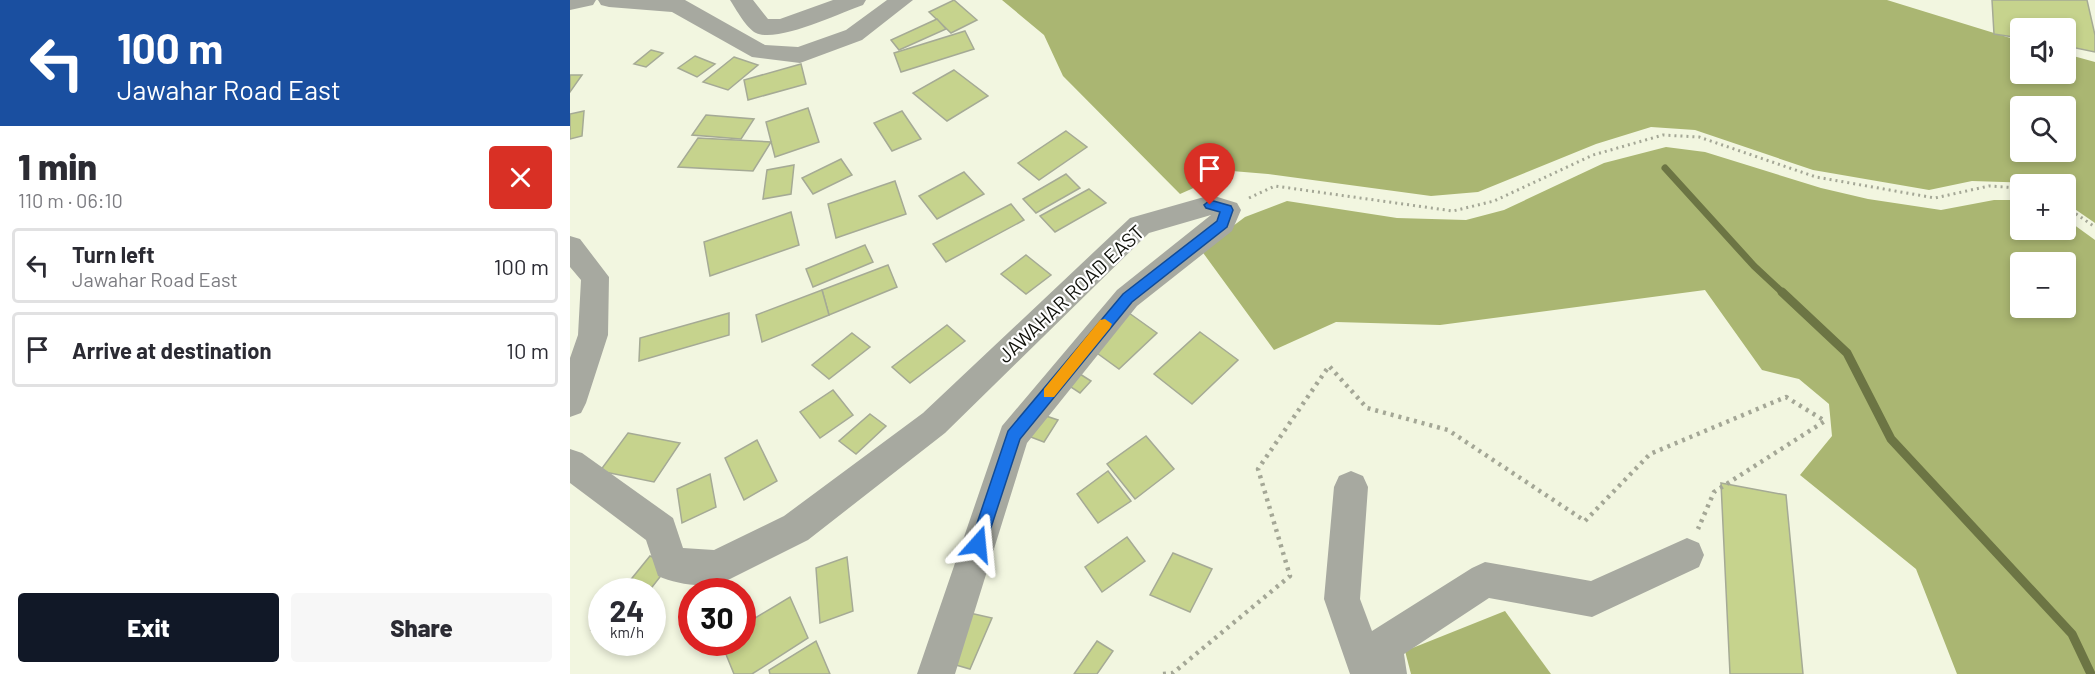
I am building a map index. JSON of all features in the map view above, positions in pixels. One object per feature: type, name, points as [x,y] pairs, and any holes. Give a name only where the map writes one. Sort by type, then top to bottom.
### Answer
[{"type":"street","points":[[570,3],[585,0]]},
{"type":"street","points":[[609,0],[677,5],[760,52],[800,55],[854,35],[902,0]]},
{"type":"street","points":[[741,0],[762,27],[782,26],[855,0]]},
{"type":"street","name":"JAWAHAR ROAD EAST","points":[[570,464],[661,530],[670,564],[716,568],[796,528],[934,423],[1140,225],[1210,205],[1227,210],[1222,224],[1127,298],[1013,436],[936,674]]},
{"type":"street","points":[[570,247],[595,277],[593,335],[570,403]]},
{"type":"street","points":[[1352,487],[1342,599],[1369,674]]},
{"type":"street","points":[[1388,674],[1384,645],[1485,580],[1592,599],[1687,555]]},
{"type":"path","points":[[1227,210],[1275,186],[1453,211],[1494,201],[1593,155],[1663,135],[1699,137],[1816,177],[1935,198],[1989,186],[2010,187]]},
{"type":"path","points":[[2076,214],[2095,227]]},
{"type":"path","points":[[1163,674],[1173,673],[1290,576],[1258,469],[1329,366],[1367,408],[1448,430],[1585,521],[1650,454],[1786,397],[1826,421],[1714,492],[1687,555]]},
{"type":"green space","points":[[1002,0],[1887,0],[2010,38],[2010,84],[2076,84],[2076,57],[2095,62],[2095,223],[2076,210],[2076,174],[2010,174],[2010,182],[1972,181],[1929,190],[1813,170],[1695,130],[1651,127],[1596,144],[1478,192],[1431,196],[1232,171],[1180,194],[1063,76],[1044,35]]},
{"type":"green space","points":[[1666,147],[1705,152],[1821,188],[1868,199],[1941,210],[1994,200],[2010,200],[2010,240],[2076,240],[2076,226],[2095,240],[2095,674],[1957,674],[1916,569],[1800,475],[1832,436],[1829,404],[1799,379],[1762,370],[1705,290],[1440,325],[1336,322],[1274,350],[1201,250],[1245,217],[1287,201],[1397,218],[1466,220],[1504,210],[1604,163]]},
{"type":"green space","points":[[1505,611],[1551,674],[1411,674],[1405,651]]},
{"type":"building","points":[[954,0],[977,20],[951,33],[929,12]]},
{"type":"building","points":[[1992,0],[2087,0],[2095,35],[2095,52],[2076,48],[2076,18],[2010,18],[2010,36],[1994,34]]},
{"type":"building","points":[[937,19],[946,29],[899,50],[891,40]]},
{"type":"building","points":[[965,31],[974,49],[901,72],[894,53]]},
{"type":"building","points":[[651,50],[663,53],[646,67],[634,64]]},
{"type":"building","points":[[695,56],[715,64],[697,77],[678,68]]},
{"type":"building","points":[[734,57],[758,65],[728,90],[703,82]]},
{"type":"building","points":[[801,64],[806,84],[748,100],[744,80]]},
{"type":"building","points":[[954,70],[988,96],[947,121],[913,93]]},
{"type":"building","points":[[570,75],[582,75],[570,92]]},
{"type":"building","points":[[808,108],[819,142],[775,157],[766,122]]},
{"type":"building","points":[[584,111],[582,136],[570,139],[570,114]]},
{"type":"building","points":[[902,111],[921,139],[892,151],[874,123]]},
{"type":"building","points":[[706,115],[754,119],[741,139],[692,135]]},
{"type":"building","points":[[1066,131],[1087,147],[1039,180],[1018,163]]},
{"type":"building","points":[[698,138],[771,142],[753,171],[678,167]]},
{"type":"building","points":[[841,159],[852,175],[813,194],[802,178]]},
{"type":"building","points":[[794,165],[791,194],[763,199],[767,170]]},
{"type":"building","points":[[964,172],[984,194],[937,219],[919,196]]},
{"type":"building","points":[[1066,174],[1080,188],[1036,213],[1023,199]]},
{"type":"building","points":[[895,181],[906,214],[836,238],[828,204]]},
{"type":"building","points":[[1089,189],[1106,203],[1055,232],[1040,216]]},
{"type":"building","points":[[1011,204],[1024,220],[946,262],[933,244]]},
{"type":"building","points":[[791,212],[799,245],[710,276],[704,242]]},
{"type":"building","points":[[865,245],[873,262],[813,287],[806,269]]},
{"type":"building","points":[[1026,255],[1051,275],[1026,294],[1001,274]]},
{"type":"building","points":[[888,265],[897,287],[829,315],[822,290]]},
{"type":"building","points":[[822,290],[829,315],[762,342],[756,315]]},
{"type":"building","points":[[729,313],[729,335],[639,361],[640,338]]},
{"type":"building","points":[[1129,313],[1157,333],[1119,369],[1090,348]]},
{"type":"building","points":[[947,325],[965,341],[910,383],[892,367]]},
{"type":"building","points":[[1200,332],[1238,360],[1192,404],[1154,374]]},
{"type":"building","points":[[852,333],[870,347],[829,379],[812,365]]},
{"type":"building","points":[[1072,369],[1091,381],[1080,393],[1060,380]]},
{"type":"building","points":[[833,390],[853,415],[820,438],[800,412]]},
{"type":"building","points":[[1034,412],[1058,420],[1044,442],[1020,433]]},
{"type":"building","points":[[870,414],[886,426],[856,454],[839,441]]},
{"type":"building","points":[[628,433],[680,443],[654,482],[600,471]]},
{"type":"building","points":[[1146,436],[1174,469],[1135,499],[1107,464]]},
{"type":"building","points":[[757,440],[777,481],[744,500],[725,458]]},
{"type":"building","points":[[1108,471],[1131,501],[1098,523],[1077,494]]},
{"type":"building","points":[[710,474],[716,507],[682,523],[677,489]]},
{"type":"building","points":[[1721,483],[1786,495],[1803,674],[1730,674]]},
{"type":"building","points":[[1127,537],[1145,561],[1102,592],[1085,567]]},
{"type":"building","points":[[1173,553],[1212,569],[1190,612],[1150,595]]},
{"type":"building","points":[[650,556],[670,564],[659,578],[632,578]]},
{"type":"building","points":[[847,557],[853,611],[820,623],[816,568]]},
{"type":"building","points":[[790,597],[808,638],[752,674],[734,674],[727,656],[756,656],[756,618]]},
{"type":"building","points":[[961,611],[992,618],[970,669],[942,661]]},
{"type":"building","points":[[816,641],[830,674],[770,674],[769,670]]},
{"type":"building","points":[[1097,641],[1113,651],[1097,674],[1074,674]]},
{"type":"waterway","points":[[1665,168],[1754,266],[1784,294]]},
{"type":"waterway","points":[[1782,292],[1847,353],[1891,439],[2072,634],[2091,674]]},
{"type":"slow traffic","points":[[1049,393],[1105,324]]},
{"type":"route","points":[[978,544],[1013,436],[1127,298],[1222,224],[1227,210],[1210,205]]}]
